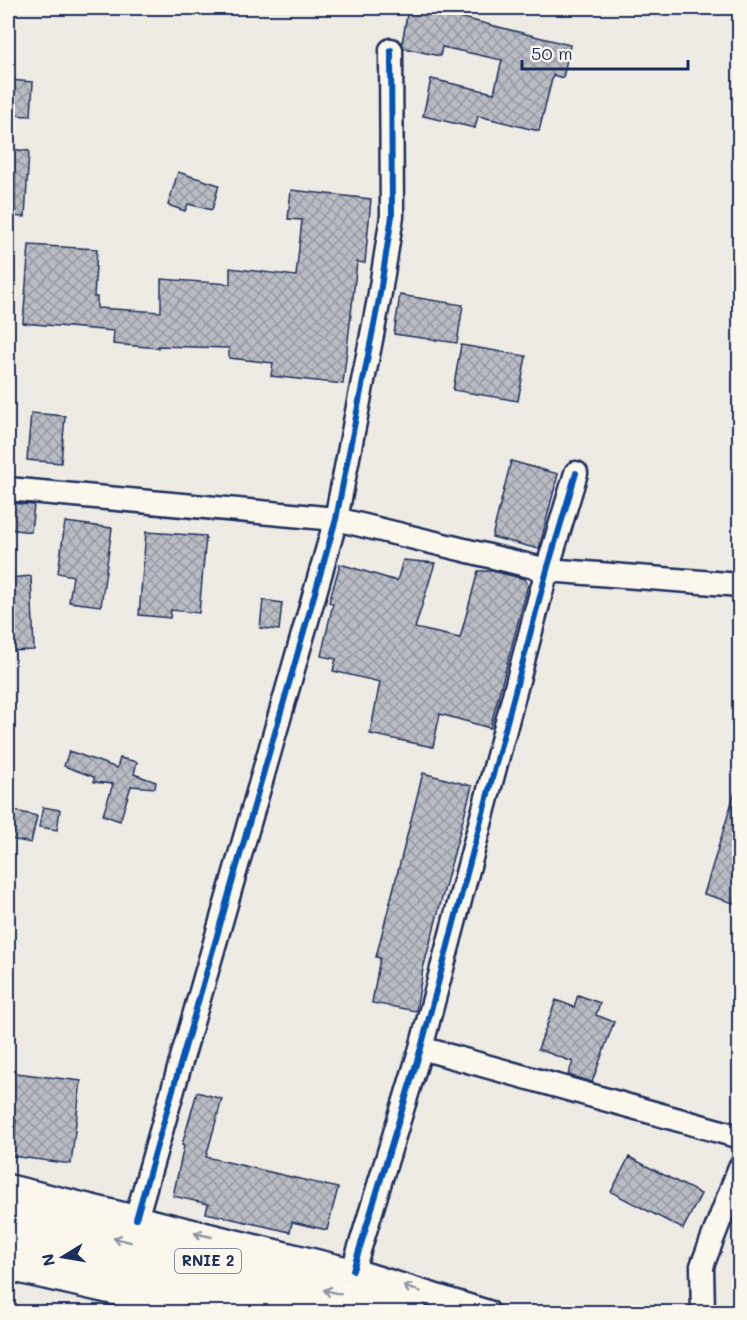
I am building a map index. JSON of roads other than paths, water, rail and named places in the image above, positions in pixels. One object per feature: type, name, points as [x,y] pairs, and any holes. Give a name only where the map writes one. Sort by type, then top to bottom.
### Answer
[{"type":"highway","name":"RNIE 2","points":[[8,1212],[409,1312]]},
{"type":"highway","name":"RNIE 2","points":[[8,1240],[310,1312]]},
{"type":"street","points":[[136,1219],[336,519],[379,299],[392,216],[391,50]]},
{"type":"street","points":[[353,1270],[421,1048],[547,570],[576,473]]},
{"type":"street","points":[[8,489],[336,519],[547,570],[740,585]]},
{"type":"street","points":[[421,1048],[740,1137]]},
{"type":"street","points":[[703,1312],[702,1266],[740,1167]]},
{"type":"street","points":[[8,1185],[136,1219],[353,1270],[488,1312]]},
{"type":"street","points":[[8,1266],[212,1312]]}]
